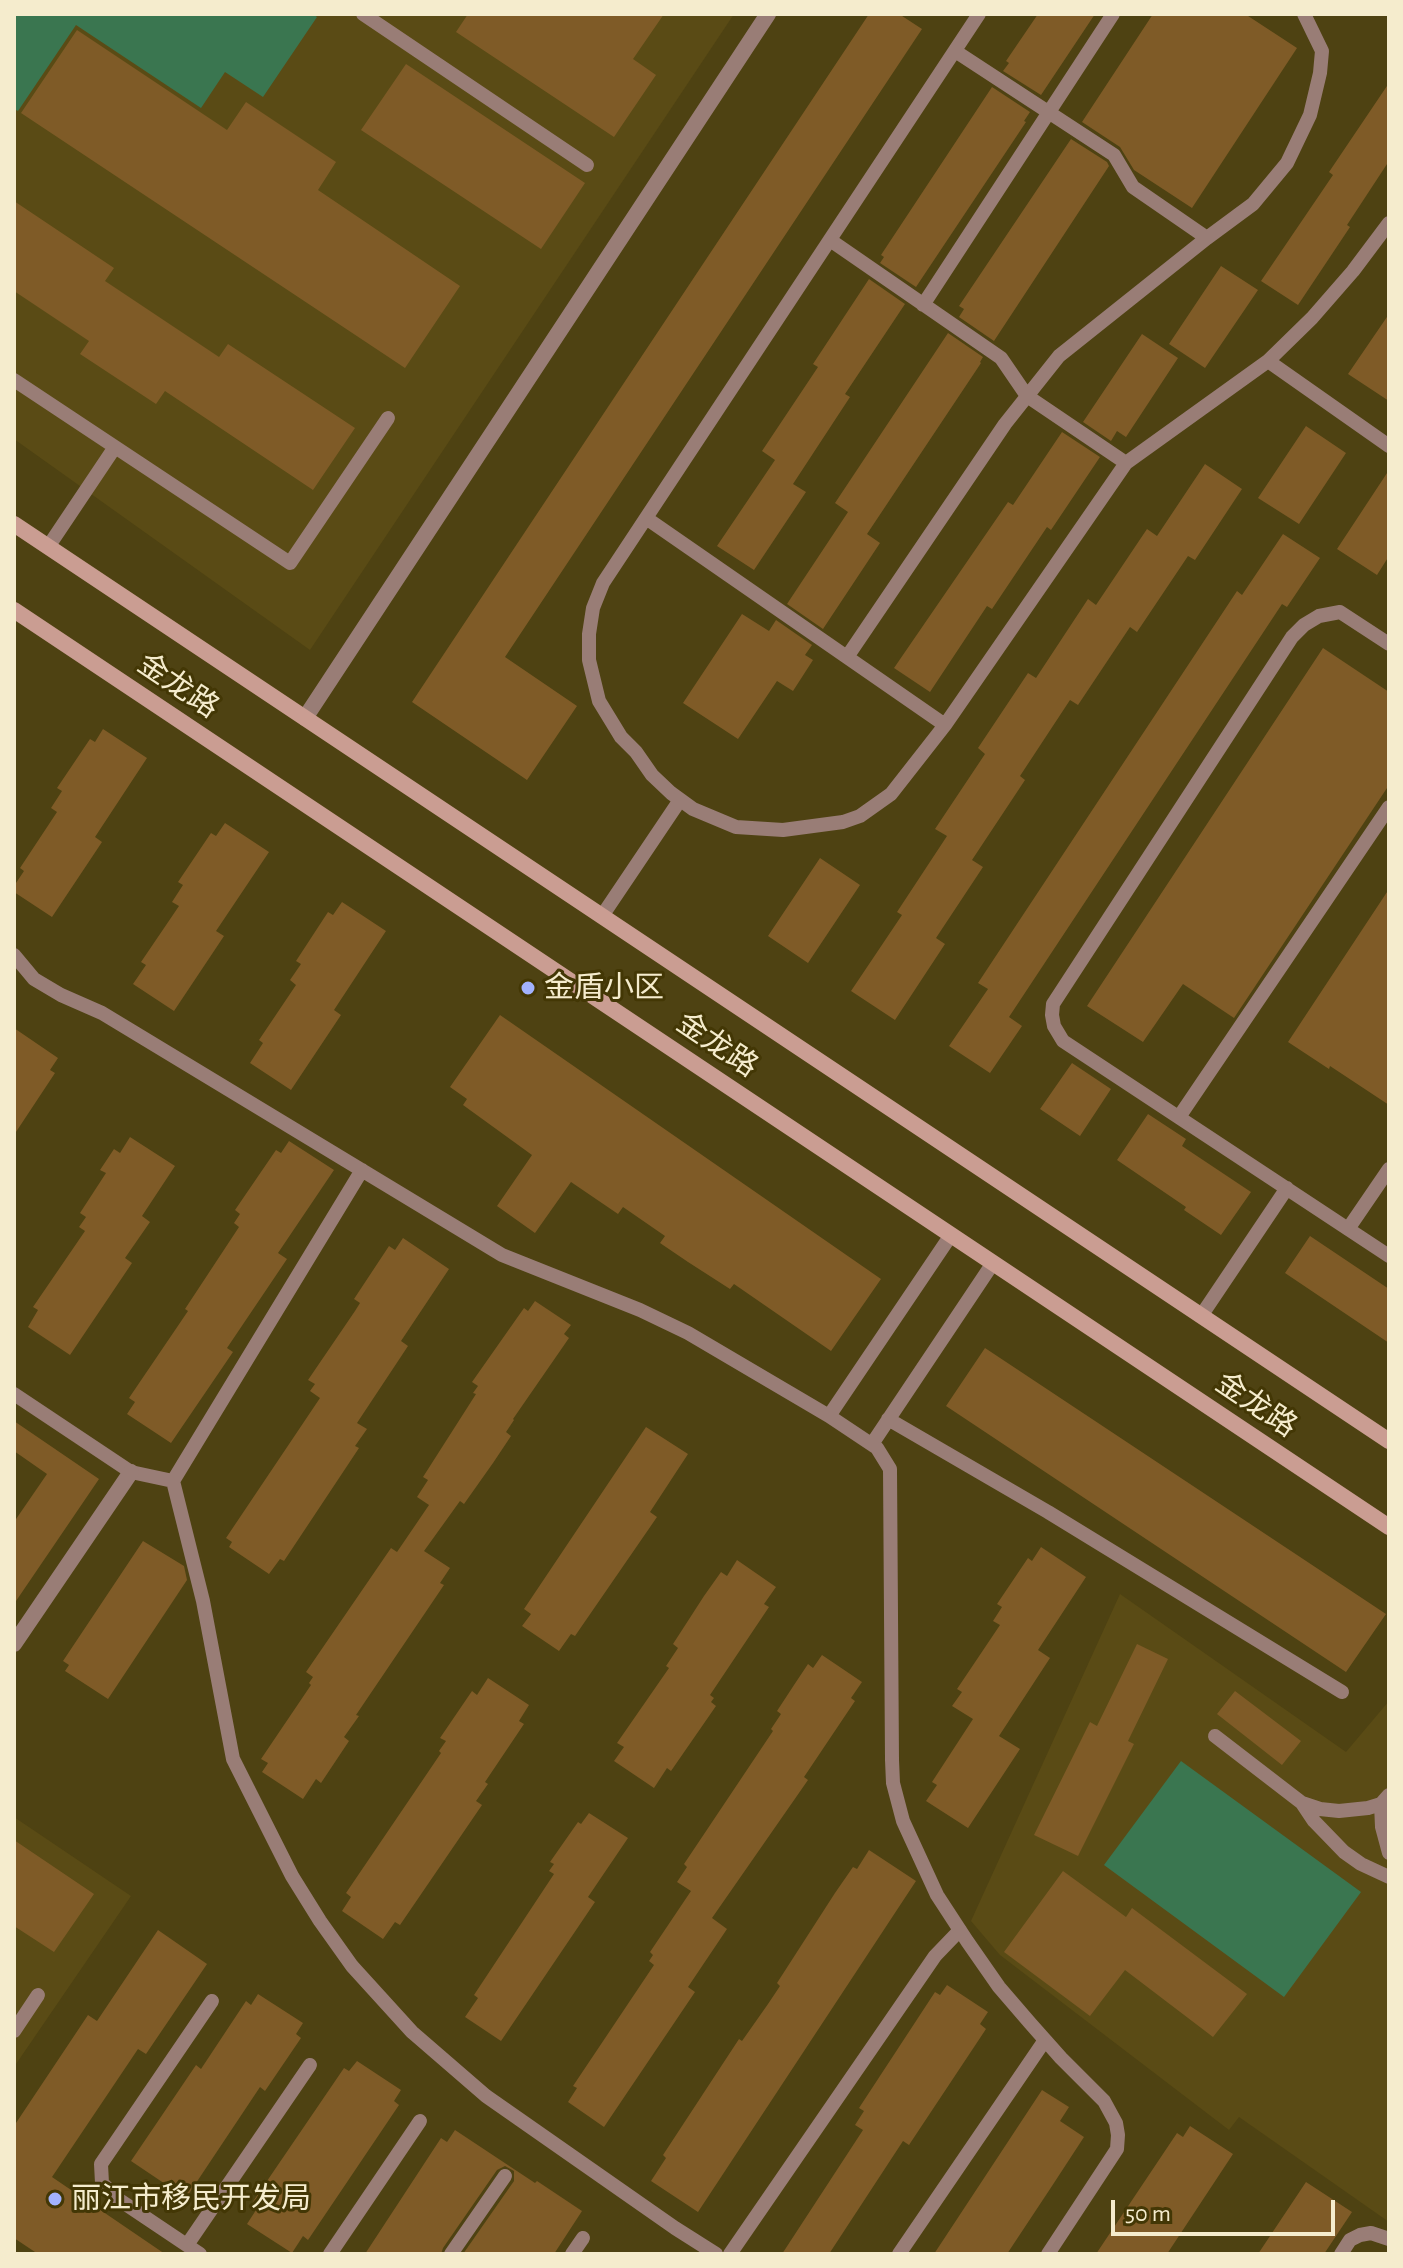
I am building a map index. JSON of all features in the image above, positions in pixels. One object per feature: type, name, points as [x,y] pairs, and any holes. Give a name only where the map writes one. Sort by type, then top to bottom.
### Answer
[{"type":"main road","name":"金龙路","points":[[14,524],[1389,1441]]},
{"type":"main road","name":"金龙路","points":[[14,610],[1389,1527]]},
{"type":"street","points":[[305,718],[768,14]]},
{"type":"street","points":[[14,1644],[131,1472]]},
{"type":"lane","points":[[363,14],[587,165]]},
{"type":"lane","points":[[979,14],[603,583],[591,621],[589,660],[599,701],[609,720],[652,775],[693,809],[714,819],[748,828],[783,830],[843,822],[877,806],[891,794],[945,725],[1126,463],[1268,361],[1312,318],[1389,223]]},
{"type":"lane","points":[[923,305],[1113,14]]},
{"type":"lane","points":[[847,657],[1005,424],[1059,356],[1253,204],[1287,163],[1310,115],[1320,73],[1322,51],[1304,14]]},
{"type":"lane","points":[[955,51],[1114,155],[1133,187],[1207,238]]},
{"type":"lane","points":[[830,240],[1001,358],[1027,396],[1126,463]]},
{"type":"lane","points":[[1268,361],[1389,446]]},
{"type":"lane","points":[[14,380],[290,563],[388,418]]},
{"type":"lane","points":[[48,547],[115,447]]},
{"type":"lane","points":[[646,518],[945,725]]},
{"type":"lane","points":[[1389,644],[1340,612],[1319,616],[1292,637],[1053,1004],[1052,1015],[1054,1026],[1063,1041],[1389,1256]]},
{"type":"lane","points":[[602,916],[680,800]]},
{"type":"lane","points":[[1179,1117],[1389,807]]},
{"type":"lane","points":[[14,955],[34,979],[102,1013],[502,1255],[640,1310],[688,1333],[829,1416],[872,1444],[885,1457],[890,1469],[893,1783],[903,1821],[922,1866],[999,1987],[1104,2101],[1116,2123],[1117,2149],[1048,2254]]},
{"type":"lane","points":[[1348,1229],[1389,1169]]},
{"type":"lane","points":[[362,1170],[173,1481],[203,1601],[233,1759],[292,1876],[352,1966],[381,2000],[448,2065],[486,2096],[716,2254]]},
{"type":"lane","points":[[1201,1316],[1287,1188]]},
{"type":"lane","points":[[829,1416],[951,1235]]},
{"type":"lane","points":[[872,1444],[993,1263]]},
{"type":"lane","points":[[14,1394],[131,1472],[173,1481]]},
{"type":"lane","points":[[888,1419],[1061,1520],[1342,1692]]},
{"type":"lane","points":[[1215,1736],[1302,1803],[1314,1821],[1344,1852],[1389,1877]]},
{"type":"lane","points":[[1302,1803],[1339,1811],[1368,1808],[1385,1799]]},
{"type":"lane","points":[[1385,1799],[1382,1827],[1389,1853]]},
{"type":"lane","points":[[730,2254],[935,1956],[960,1930]]},
{"type":"lane","points":[[14,2031],[38,1995]]},
{"type":"lane","points":[[200,2254],[118,2199],[102,2183],[101,2164],[212,2001]]},
{"type":"lane","points":[[899,2254],[1045,2040]]},
{"type":"lane","points":[[187,2245],[310,2065]]},
{"type":"lane","points":[[330,2254],[420,2121]]},
{"type":"lane","points":[[451,2254],[505,2176]]},
{"type":"lane","points":[[1341,2254],[1350,2240],[1360,2235],[1371,2233],[1389,2239]]},
{"type":"lane","points":[[572,2254],[583,2238]]},
{"type":"shaded area","points":[[14,14],[734,14],[310,650],[14,439]]},
{"type":"shaded area","points":[[1120,1594],[1346,1752],[1389,1701],[1389,2222],[1239,2117],[1229,2130],[1000,1955],[971,1921]]},
{"type":"shaded area","points":[[14,1817],[131,1896],[14,2067]]},
{"type":"green space","points":[[14,14],[313,14],[317,17],[263,97],[225,72],[201,108],[76,25],[18,111],[14,109]]},
{"type":"green space","points":[[1181,1761],[1361,1892],[1284,1997],[1104,1865]]},
{"type":"building","points":[[468,14],[664,14],[633,59],[656,75],[614,137],[456,32]]},
{"type":"building","points":[[869,14],[899,14],[922,29],[505,657],[577,706],[527,780],[412,702]]},
{"type":"building","points":[[1038,14],[1095,14],[1041,95],[1003,71],[1009,63],[1006,61]]},
{"type":"building","points":[[1153,14],[1245,14],[1297,48],[1192,208],[1134,170],[1120,147],[1082,122]]},
{"type":"building","points":[[77,30],[227,130],[246,102],[336,162],[318,190],[460,286],[405,368],[21,113]]},
{"type":"building","points":[[406,64],[585,183],[541,249],[361,130]]},
{"type":"building","points":[[1389,83],[1389,161],[1298,305],[1261,281],[1333,175],[1329,172]]},
{"type":"building","points":[[992,87],[1030,112],[916,287],[880,263],[884,257],[881,255]]},
{"type":"building","points":[[1071,139],[1109,166],[994,341],[959,317],[964,309],[959,306]]},
{"type":"building","points":[[14,201],[114,268],[105,281],[219,357],[228,344],[355,428],[313,490],[165,391],[156,404],[80,354],[89,341],[14,291]]},
{"type":"building","points":[[1221,266],[1258,290],[1205,368],[1169,344]]},
{"type":"building","points":[[869,279],[905,304],[845,394],[850,397],[793,484],[806,492],[754,570],[717,546],[775,460],[762,451],[818,367],[813,364]]},
{"type":"building","points":[[1389,314],[1389,401],[1348,374]]},
{"type":"building","points":[[948,333],[983,357],[981,363],[867,534],[880,543],[823,629],[787,604],[848,512],[835,503]]},
{"type":"building","points":[[1142,334],[1178,358],[1126,437],[1117,431],[1111,441],[1083,422]]},
{"type":"building","points":[[1306,426],[1346,453],[1299,524],[1258,498]]},
{"type":"building","points":[[1062,432],[1100,457],[1051,530],[1047,527],[992,609],[987,606],[930,692],[894,668],[1008,502],[1013,505]]},
{"type":"building","points":[[1205,464],[1242,489],[1195,560],[1188,556],[1137,632],[1130,627],[1078,705],[1070,700],[1020,776],[1025,780],[972,860],[983,867],[936,938],[945,944],[895,1020],[851,991],[902,915],[897,912],[947,836],[935,829],[985,754],[978,748],[1028,673],[1036,678],[1088,599],[1096,605],[1147,529],[1157,536]]},
{"type":"building","points":[[1389,470],[1389,556],[1377,575],[1337,549]]},
{"type":"building","points":[[1283,534],[1320,558],[1287,607],[1282,604],[1009,1017],[1022,1026],[990,1073],[949,1046],[988,989],[978,983],[1237,591],[1242,595]]},
{"type":"building","points":[[742,614],[769,631],[776,620],[812,645],[805,655],[813,660],[793,691],[777,681],[738,739],[683,703]]},
{"type":"building","points":[[1323,648],[1389,692],[1389,785],[1234,1018],[1183,984],[1143,1042],[1087,1006]]},
{"type":"building","points":[[103,729],[147,758],[95,837],[102,842],[52,917],[14,892],[14,886],[24,871],[20,868],[57,812],[51,808],[62,791],[57,788],[90,739],[95,742]]},
{"type":"building","points":[[225,823],[269,852],[216,931],[224,936],[174,1011],[133,984],[146,965],[141,962],[179,906],[172,902],[183,885],[178,882],[211,833],[216,836]]},
{"type":"building","points":[[820,858],[860,885],[808,963],[768,936]]},
{"type":"building","points":[[1389,889],[1389,1105],[1288,1042]]},
{"type":"building","points":[[342,902],[386,931],[334,1010],[341,1015],[291,1090],[250,1063],[263,1043],[259,1040],[296,985],[290,980],[301,964],[296,961],[328,912],[333,915]]},
{"type":"building","points":[[500,1015],[881,1279],[831,1351],[734,1284],[730,1289],[660,1243],[665,1236],[623,1207],[618,1214],[571,1182],[535,1233],[497,1206],[532,1155],[463,1105],[467,1099],[450,1087]]},
{"type":"building","points":[[14,1028],[58,1058],[50,1070],[55,1073],[14,1135]]},
{"type":"building","points":[[1072,1063],[1111,1089],[1080,1136],[1040,1109]]},
{"type":"building","points":[[1148,1114],[1186,1139],[1182,1146],[1251,1192],[1221,1235],[1117,1160]]},
{"type":"building","points":[[130,1137],[175,1166],[142,1216],[150,1222],[125,1258],[132,1263],[70,1355],[28,1327],[38,1310],[33,1307],[85,1231],[79,1227],[86,1217],[80,1213],[106,1173],[100,1170],[114,1149],[120,1153]]},
{"type":"building","points":[[289,1141],[334,1170],[278,1253],[287,1259],[227,1348],[233,1352],[171,1443],[127,1414],[135,1402],[129,1398],[188,1311],[185,1309],[239,1227],[234,1223],[240,1214],[235,1210],[276,1150],[281,1153]]},
{"type":"building","points":[[1310,1236],[1389,1289],[1389,1343],[1285,1273]]},
{"type":"building","points":[[403,1238],[449,1269],[401,1341],[408,1346],[357,1423],[367,1429],[355,1446],[359,1448],[284,1561],[280,1559],[269,1574],[229,1547],[232,1542],[226,1538],[320,1398],[310,1391],[315,1384],[308,1380],[360,1303],[354,1299],[389,1246],[395,1250]]},
{"type":"building","points":[[535,1301],[571,1325],[564,1334],[569,1338],[513,1419],[506,1432],[511,1436],[493,1463],[464,1504],[460,1501],[424,1551],[450,1568],[440,1583],[444,1585],[356,1715],[359,1716],[344,1737],[349,1741],[321,1783],[316,1779],[303,1799],[262,1772],[268,1763],[261,1759],[311,1685],[309,1683],[313,1677],[306,1672],[391,1548],[397,1552],[429,1505],[417,1497],[428,1480],[423,1477],[476,1394],[473,1393],[478,1386],[472,1382],[524,1308],[528,1311]]},
{"type":"building","points":[[985,1348],[1386,1614],[1346,1672],[946,1406]]},
{"type":"building","points":[[14,1421],[99,1479],[14,1604],[14,1522],[47,1474],[14,1451]]},
{"type":"building","points":[[646,1427],[688,1454],[650,1512],[657,1517],[575,1636],[571,1634],[559,1651],[522,1626],[531,1614],[524,1609]]},
{"type":"building","points":[[143,1541],[184,1566],[187,1580],[108,1699],[65,1671],[69,1665],[63,1661]]},
{"type":"building","points":[[1041,1547],[1086,1577],[1038,1650],[1050,1658],[999,1736],[1020,1749],[968,1828],[926,1801],[937,1785],[932,1782],[973,1719],[952,1706],[962,1692],[957,1689],[1000,1625],[993,1621],[1002,1607],[997,1604],[1028,1558],[1032,1561]]},
{"type":"building","points":[[737,1560],[776,1587],[764,1604],[769,1607],[710,1695],[714,1698],[711,1702],[716,1706],[671,1771],[667,1768],[654,1788],[614,1761],[624,1747],[617,1743],[669,1668],[666,1666],[678,1648],[673,1644],[704,1596],[721,1572],[727,1576]]},
{"type":"building","points":[[1137,1644],[1168,1659],[1128,1741],[1134,1744],[1078,1856],[1034,1835],[1090,1722],[1097,1726]]},
{"type":"building","points":[[822,1655],[862,1682],[851,1698],[855,1701],[804,1777],[808,1780],[712,1918],[727,1929],[688,1987],[695,1992],[604,2127],[568,2102],[577,2088],[573,2086],[654,1965],[649,1961],[653,1955],[650,1952],[691,1891],[677,1882],[687,1867],[684,1864],[773,1731],[771,1729],[781,1714],[777,1711],[794,1685],[808,1664],[813,1668]]},
{"type":"building","points":[[488,1678],[529,1705],[519,1721],[524,1724],[485,1782],[488,1784],[476,1801],[482,1805],[400,1925],[395,1922],[383,1939],[342,1911],[351,1897],[346,1893],[441,1753],[439,1751],[446,1741],[440,1738],[472,1691],[477,1695]]},
{"type":"building","points":[[1235,1691],[1301,1741],[1282,1765],[1217,1714]]},
{"type":"building","points":[[589,1813],[628,1838],[588,1897],[595,1902],[501,2041],[465,2017],[478,1998],[474,1995],[554,1874],[549,1871],[554,1864],[550,1862],[578,1822],[581,1824]]},
{"type":"building","points":[[14,1840],[94,1894],[54,1952],[14,1926]]},
{"type":"building","points":[[869,1850],[916,1881],[698,2212],[651,2181],[666,2158],[663,2155],[739,2039],[742,2041],[780,1986],[777,1983],[835,1893]]},
{"type":"building","points":[[1063,1871],[1126,1917],[1132,1908],[1247,1994],[1213,2037],[1125,1970],[1090,2016],[1004,1952]]},
{"type":"building","points":[[158,1930],[207,1964],[146,2054],[138,2049],[52,2177],[165,2254],[38,2254],[14,2238],[14,2126],[88,2015],[97,2021]]},
{"type":"building","points":[[947,1985],[988,2012],[980,2024],[986,2029],[909,2145],[903,2141],[829,2254],[782,2254],[863,2130],[855,2125],[864,2111],[859,2108],[935,1992],[940,1995]]},
{"type":"building","points":[[258,1994],[303,2023],[296,2034],[301,2038],[265,2091],[260,2087],[186,2198],[131,2161],[196,2065],[201,2069],[246,2001],[251,2005]]},
{"type":"building","points":[[357,2061],[401,2090],[394,2101],[399,2105],[308,2240],[303,2236],[292,2253],[247,2224],[258,2207],[252,2203],[344,2068],[349,2071]]},
{"type":"building","points":[[1042,2090],[1069,2107],[1060,2121],[1084,2137],[1052,2186],[1007,2254],[934,2254]]},
{"type":"building","points":[[1190,2126],[1233,2154],[1167,2254],[1096,2254],[1177,2133],[1183,2137]]},
{"type":"building","points":[[455,2130],[582,2211],[554,2254],[463,2254],[514,2181],[514,2171],[505,2166],[497,2170],[441,2254],[365,2254],[441,2138],[447,2142]]},
{"type":"building","points":[[1306,2182],[1352,2212],[1324,2254],[1258,2254]]},
{"type":"place","name":"金盾小区","points":[[528,988]]},
{"type":"place","name":"丽江市移民开发局","points":[[55,2199]]}]
